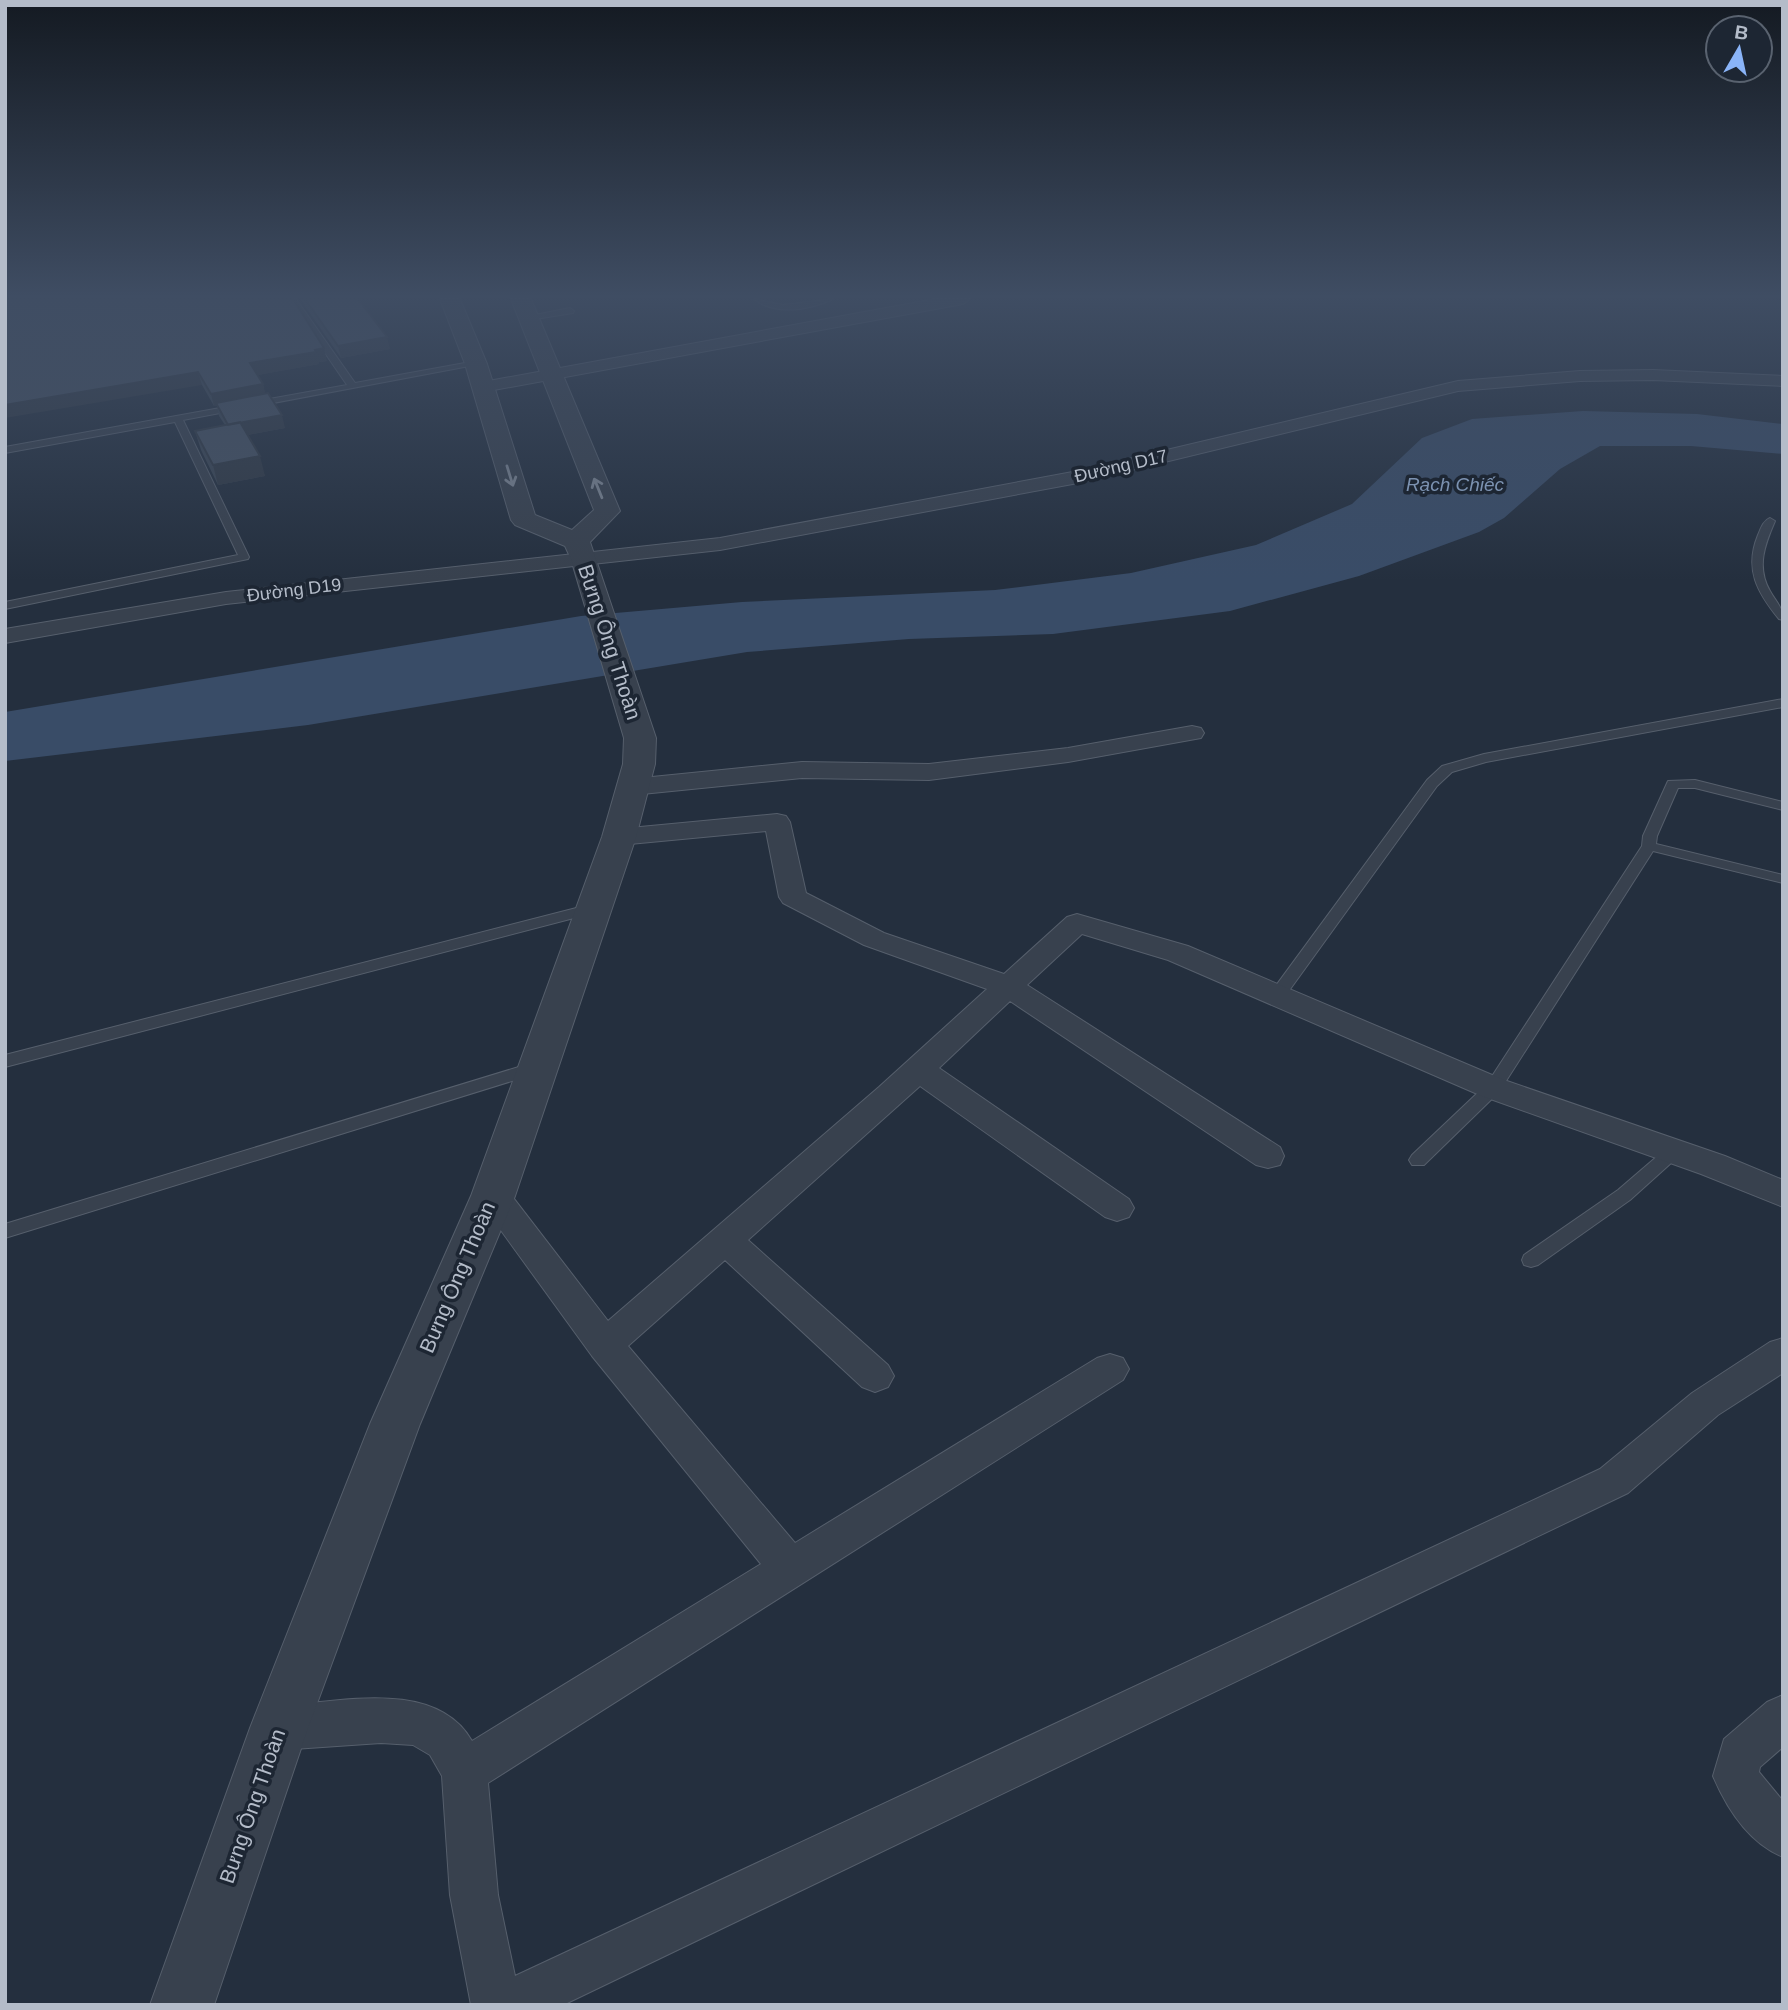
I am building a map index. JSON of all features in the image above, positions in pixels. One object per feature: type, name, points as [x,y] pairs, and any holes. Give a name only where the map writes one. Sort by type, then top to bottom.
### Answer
[{"type":"street","name":"Bưng Ông Thoàn","points":[[182,2005],[279,1728],[395,1424],[493,1196],[535,1068],[595,909],[639,764],[640,738],[626,686],[580,550],[524,520],[486,393]]},
{"type":"street","name":"Bưng Ông Thoàn","points":[[558,393],[607,511],[580,550]]},
{"type":"street","name":"Đường D17","points":[[580,550],[720,544],[945,503],[1078,477],[1430,393]]},
{"type":"street","name":"Đường D19","points":[[5,636],[226,598],[580,550]]},
{"type":"street","points":[[632,787],[802,770],[929,772],[1068,755],[1192,733]]},
{"type":"street","points":[[619,837],[777,822],[793,897],[874,939],[1008,986],[1268,1156]]},
{"type":"street","points":[[605,1345],[727,1241],[1077,923],[1178,953],[1493,1088],[1674,1151],[1783,1194]]},
{"type":"street","points":[[918,1069],[1117,1208]]},
{"type":"street","points":[[493,1196],[605,1345],[790,1568]]},
{"type":"street","points":[[727,1241],[875,1376]]},
{"type":"street","points":[[508,2005],[1615,1481],[1705,1404],[1783,1353]]},
{"type":"street","points":[[464,1772],[1110,1368]]},
{"type":"street","points":[[1783,1717],[1741,1755],[1736,1776],[1755,1806],[1783,1834]]},
{"type":"street","points":[[279,1728],[382,1721],[418,1723],[446,1739],[464,1772],[474,1895],[496,2005]]},
{"type":"lane","points":[[5,450],[321,393]]},
{"type":"lane","points":[[5,606],[244,557],[178,419]]},
{"type":"lane","points":[[1770,521],[1757,547],[1755,570],[1763,594],[1783,617]]},
{"type":"lane","points":[[1277,995],[1432,783],[1447,769],[1484,758],[1783,703]]},
{"type":"lane","points":[[1418,1160],[1493,1088],[1648,846],[1674,784],[1695,784],[1783,806]]},
{"type":"lane","points":[[1648,846],[1783,879]]},
{"type":"lane","points":[[5,1061],[595,909]]},
{"type":"lane","points":[[5,1231],[535,1068]]},
{"type":"lane","points":[[1531,1260],[1624,1195],[1674,1151]]},
{"type":"water","name":"Rạch Chiếc","points":[[1583,411],[1697,414],[1783,424],[1783,454],[1691,446],[1600,446],[1560,469],[1504,518],[1479,532],[1359,576],[1230,611],[1053,634],[909,639],[747,652],[308,725],[5,761],[5,712],[581,616],[742,602],[995,590],[1131,573],[1256,545],[1352,504],[1422,438],[1472,419]]},
{"type":"building","points":[[5,393],[76,393],[5,405]]},
{"type":"building","points":[[268,393],[282,415],[228,425],[216,403]]},
{"type":"building","points":[[240,422],[260,456],[213,465],[195,431]]}]
